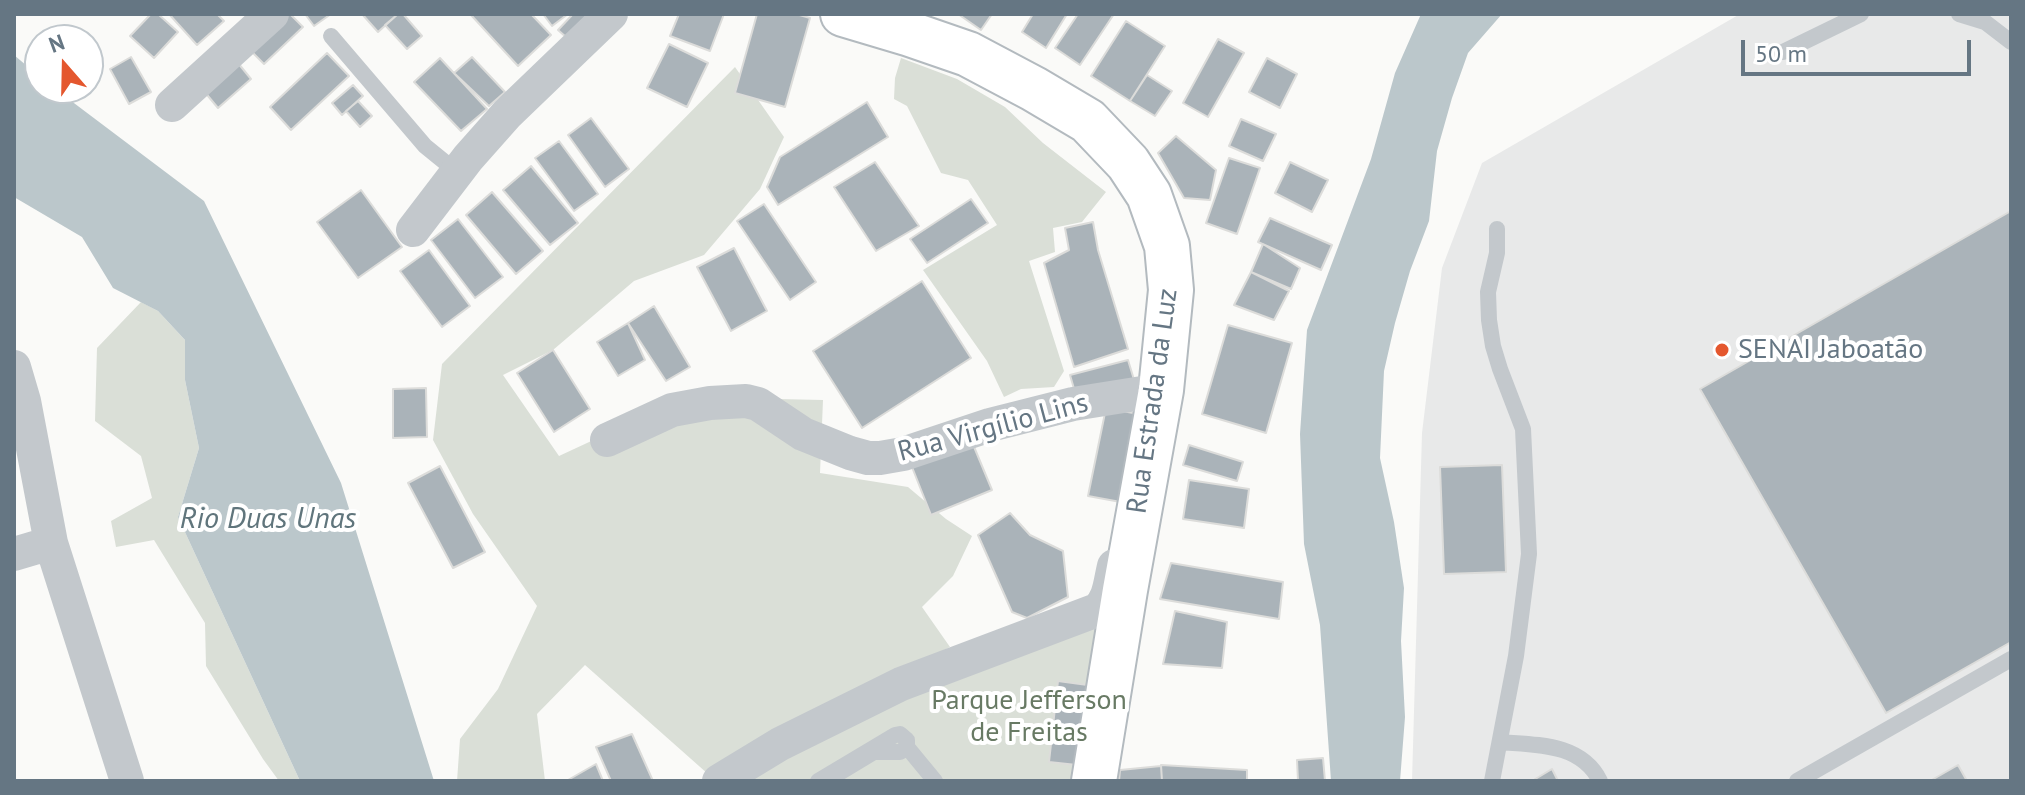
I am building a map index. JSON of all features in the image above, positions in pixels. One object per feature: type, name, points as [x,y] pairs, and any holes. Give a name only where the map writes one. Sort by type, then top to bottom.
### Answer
[{"type":"main road","name":"Rua Estrada da Luz","points":[[866,17],[968,54],[1088,121],[1128,163],[1149,195],[1167,246],[1171,290],[1161,390],[1094,781]]},
{"type":"street","points":[[172,105],[272,14]]},
{"type":"street","points":[[413,230],[507,114],[611,14]]},
{"type":"street","points":[[14,367],[24,401],[51,543],[127,781]]},
{"type":"street","name":"Rua Virgílio Lins","points":[[607,440],[672,410],[746,401],[758,404],[803,434],[850,453],[880,458],[1073,404],[1161,390]]},
{"type":"street","points":[[719,781],[780,744],[901,684],[1097,610],[1107,596],[1118,548],[1126,538],[1134,535]]},
{"type":"street","points":[[14,554],[51,543]]},
{"type":"lane","points":[[1783,52],[1861,14]]},
{"type":"lane","points":[[1959,14],[1985,22],[2011,42]]},
{"type":"lane","points":[[331,36],[425,146],[457,172]]},
{"type":"lane","points":[[1492,781],[1516,656],[1529,554],[1523,429],[1497,358],[1489,320],[1488,292],[1497,253],[1497,229]]},
{"type":"lane","points":[[1797,781],[2011,659]]},
{"type":"lane","points":[[818,781],[900,734],[935,781]]},
{"type":"lane","points":[[1500,742],[1554,747],[1570,752],[1586,761],[1600,781]]},
{"type":"lane","points":[[826,781],[874,752],[900,752],[907,747]]},
{"type":"shaded area","name":"SENAI Jaboatão","points":[[1740,14],[2011,14],[2011,781],[1967,781],[1958,765],[1930,781],[1412,781],[1422,433],[1442,268],[1482,163]]},
{"type":"green space","points":[[901,58],[957,79],[1005,107],[1043,143],[1106,192],[1082,222],[1053,228],[1055,252],[1029,261],[1064,371],[1054,387],[1021,389],[1004,397],[987,361],[923,270],[997,225],[968,180],[941,173],[907,106],[894,99],[895,78]]},
{"type":"green space","points":[[735,67],[784,137],[760,189],[704,255],[634,281],[553,350],[503,375],[559,456],[686,397],[823,400],[820,473],[908,487],[972,536],[953,576],[922,607],[950,647],[708,774],[585,665],[537,714],[545,781],[457,781],[460,739],[498,689],[537,606],[473,514],[433,440],[442,364]]},
{"type":"green space","points":[[141,302],[158,311],[185,340],[185,380],[199,448],[178,517],[300,781],[279,781],[206,666],[205,623],[154,540],[116,547],[111,521],[152,498],[141,456],[95,421],[97,348]]},
{"type":"green space","name":"Parque Jefferson de Freitas","points":[[1109,620],[1083,781],[740,781],[853,717]]},
{"type":"water","points":[[1421,14],[1502,14],[1468,53],[1452,98],[1437,151],[1429,221],[1410,271],[1384,371],[1380,458],[1404,588],[1401,641],[1405,717],[1400,781],[1331,781],[1320,625],[1304,544],[1300,434],[1307,330],[1371,159],[1395,73]]},
{"type":"water","name":"Rio Duas Unas","points":[[14,55],[24,63],[24,104],[75,104],[204,201],[341,483],[434,781],[300,781],[178,517],[199,448],[185,380],[185,340],[158,311],[113,288],[82,237],[14,197]]},
{"type":"building","points":[[151,14],[158,14],[178,32],[154,58],[130,36]]},
{"type":"building","points":[[169,14],[217,14],[224,21],[197,45]]},
{"type":"building","points":[[285,14],[290,14],[303,27],[264,64],[249,49]]},
{"type":"building","points":[[305,14],[331,14],[314,26]]},
{"type":"building","points":[[362,14],[398,14],[378,32]]},
{"type":"building","points":[[398,14],[403,14],[422,36],[407,49],[385,25]]},
{"type":"building","points":[[472,14],[531,14],[551,35],[518,66]]},
{"type":"building","points":[[543,14],[568,14],[552,26]]},
{"type":"building","points":[[573,14],[598,14],[575,45],[558,30]]},
{"type":"building","points":[[679,14],[724,14],[710,51],[670,36]]},
{"type":"building","points":[[757,14],[796,14],[810,18],[785,107],[735,93]]},
{"type":"building","points":[[958,14],[992,14],[981,30]]},
{"type":"building","points":[[1033,14],[1067,14],[1046,48],[1022,32]]},
{"type":"building","points":[[1078,14],[1114,14],[1080,65],[1055,48]]},
{"type":"building","points":[[1126,21],[1165,46],[1130,101],[1091,76]]},
{"type":"building","points":[[1218,39],[1244,53],[1208,117],[1183,103]]},
{"type":"building","points":[[669,44],[708,63],[687,107],[647,88]]},
{"type":"building","points":[[327,53],[349,76],[291,130],[270,107]]},
{"type":"building","points":[[131,57],[151,92],[129,104],[110,69]]},
{"type":"building","points":[[472,57],[505,92],[489,106],[454,73]]},
{"type":"building","points":[[440,58],[487,109],[461,131],[414,82]]},
{"type":"building","points":[[1267,58],[1297,74],[1280,108],[1249,92]]},
{"type":"building","points":[[238,63],[251,79],[218,108],[203,90]]},
{"type":"building","points":[[1147,75],[1172,91],[1155,116],[1130,101]]},
{"type":"building","points":[[353,85],[363,96],[342,115],[332,103]]},
{"type":"building","points":[[358,101],[372,116],[360,127],[346,111]]},
{"type":"building","points":[[867,102],[888,137],[778,205],[767,187],[780,157]]},
{"type":"building","points":[[591,118],[629,169],[605,187],[568,135]]},
{"type":"building","points":[[1241,119],[1276,134],[1263,161],[1229,146]]},
{"type":"building","points":[[1176,136],[1216,170],[1210,200],[1184,198],[1158,153]]},
{"type":"building","points":[[559,141],[598,194],[574,211],[535,158]]},
{"type":"building","points":[[1229,158],[1260,168],[1237,234],[1206,223]]},
{"type":"building","points":[[875,162],[919,226],[876,251],[834,187]]},
{"type":"building","points":[[1290,162],[1328,180],[1312,212],[1275,193]]},
{"type":"building","points":[[531,166],[578,223],[550,245],[503,190]]},
{"type":"building","points":[[361,190],[402,247],[358,278],[317,222]]},
{"type":"building","points":[[492,192],[543,251],[516,274],[466,215]]},
{"type":"building","points":[[971,199],[988,223],[927,263],[910,239]]},
{"type":"building","points":[[764,204],[816,282],[790,300],[737,221]]},
{"type":"building","points":[[2011,211],[2011,642],[1886,713],[1700,389]]},
{"type":"building","points":[[1270,218],[1332,245],[1321,270],[1258,242]]},
{"type":"building","points":[[458,219],[503,277],[475,298],[431,240]]},
{"type":"building","points":[[1093,222],[1098,250],[1128,349],[1074,367],[1044,263],[1069,250],[1065,228]]},
{"type":"building","points":[[1263,244],[1300,268],[1291,289],[1251,272]]},
{"type":"building","points":[[734,248],[767,311],[731,331],[697,267]]},
{"type":"building","points":[[429,250],[470,306],[442,327],[400,271]]},
{"type":"building","points":[[1251,272],[1289,291],[1274,320],[1234,305]]},
{"type":"building","points":[[922,281],[971,358],[862,428],[813,351]]},
{"type":"building","points":[[654,306],[690,367],[666,381],[628,323]]},
{"type":"building","points":[[628,323],[645,360],[618,376],[597,342]]},
{"type":"building","points":[[1228,325],[1292,343],[1266,433],[1202,414]]},
{"type":"building","points":[[553,350],[590,409],[554,432],[517,373]]},
{"type":"building","points":[[1128,360],[1135,383],[1077,399],[1070,375]]},
{"type":"building","points":[[426,388],[427,437],[393,438],[393,389]]},
{"type":"building","points":[[1106,408],[1144,415],[1126,503],[1088,496]]},
{"type":"building","points":[[972,442],[992,490],[931,515],[912,467]]},
{"type":"building","points":[[1189,445],[1243,462],[1237,481],[1183,465]]},
{"type":"building","points":[[1502,465],[1506,572],[1444,574],[1440,467]]},
{"type":"building","points":[[440,466],[485,552],[453,568],[408,483]]},
{"type":"building","points":[[1189,480],[1249,489],[1244,528],[1183,519]]},
{"type":"building","points":[[1010,513],[1030,535],[1063,551],[1068,597],[1027,618],[1012,612],[978,535]]},
{"type":"building","points":[[1171,563],[1283,582],[1279,619],[1160,599]]},
{"type":"building","points":[[1175,611],[1227,622],[1222,668],[1163,664]]},
{"type":"building","points":[[1058,681],[1095,686],[1086,766],[1049,762]]},
{"type":"building","points":[[632,734],[653,781],[611,781],[596,747]]},
{"type":"building","points":[[1323,758],[1325,781],[1298,781],[1297,760]]},
{"type":"building","points":[[596,764],[603,781],[568,781],[568,780]]},
{"type":"building","points":[[1161,765],[1247,770],[1247,781],[1162,781]]},
{"type":"building","points":[[1958,765],[1967,781],[1930,781]]},
{"type":"building","points":[[1161,766],[1162,781],[1119,781],[1120,770]]},
{"type":"building","points":[[1552,769],[1558,781],[1532,781]]},
{"type":"place","name":"SENAI Jaboatão","points":[[1722,350]]}]
